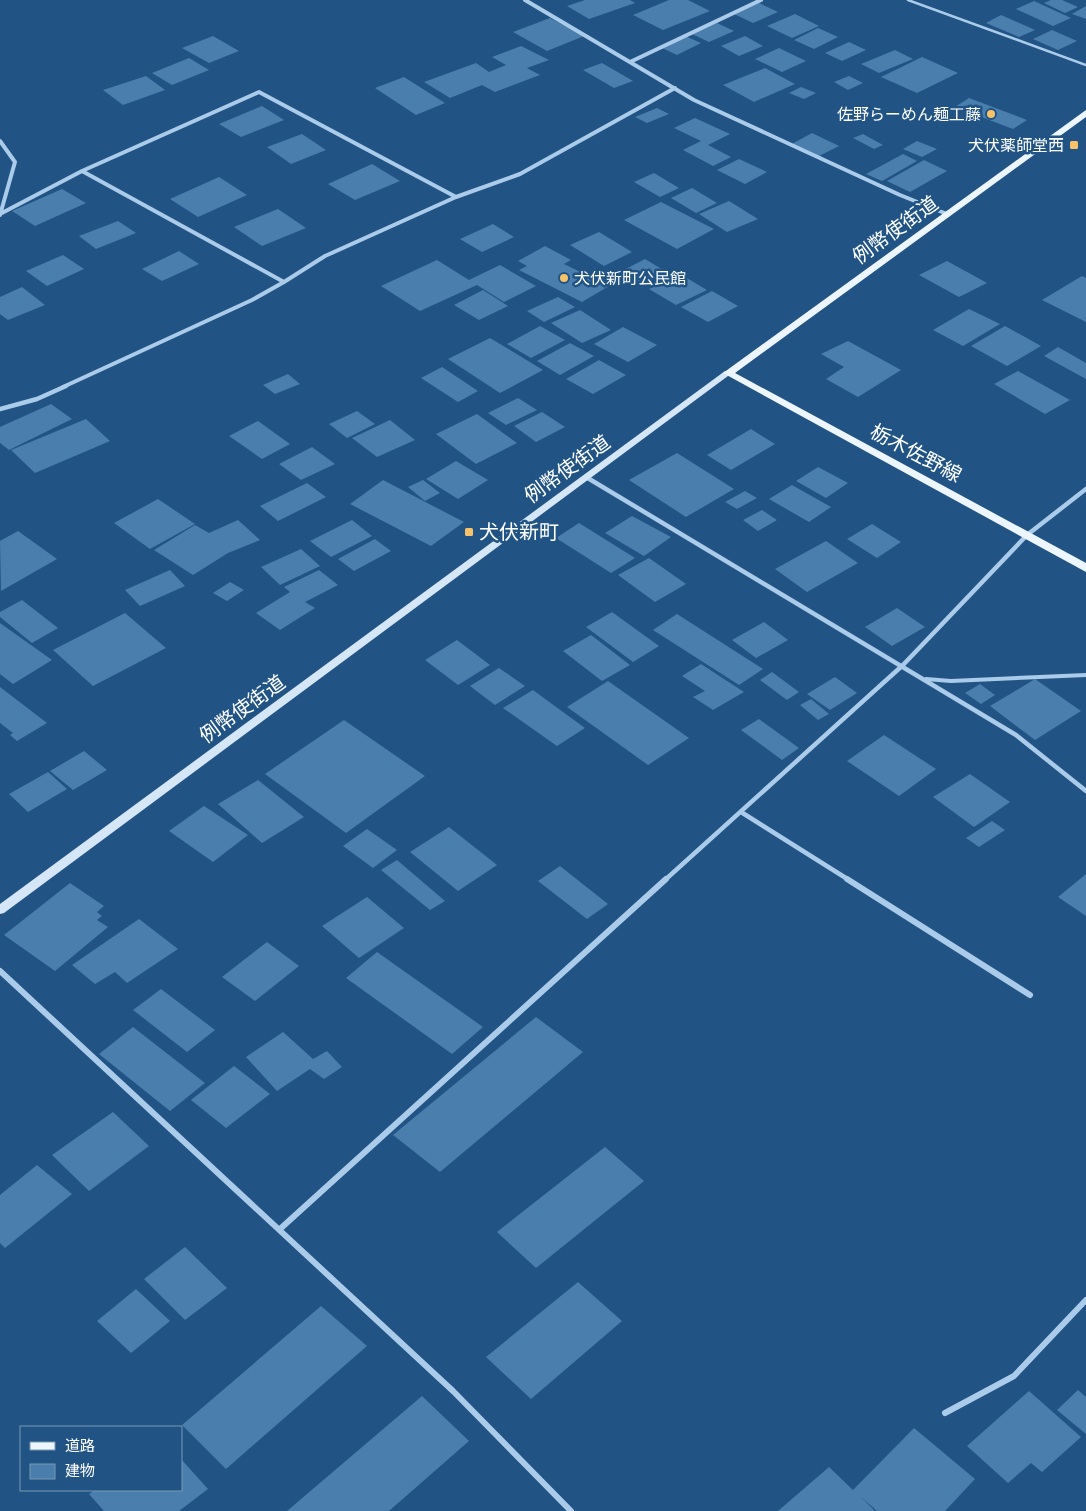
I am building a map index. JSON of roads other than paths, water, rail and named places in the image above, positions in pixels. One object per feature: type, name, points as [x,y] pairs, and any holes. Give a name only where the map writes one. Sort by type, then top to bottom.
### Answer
[{"type":"main road","name":"例幣使街道","points":[[0,910],[586,477],[1086,113]]},
{"type":"main road","name":"栃木佐野線","points":[[728,373],[1086,568]]},
{"type":"street","points":[[524,0],[675,88],[720,111],[947,214]]},
{"type":"street","points":[[630,62],[761,0]]},
{"type":"street","points":[[0,409],[37,399],[252,300],[325,256],[456,197],[520,174],[675,88]]},
{"type":"street","points":[[0,214],[82,171],[259,92],[456,197]]},
{"type":"street","points":[[0,141],[15,162],[0,214]]},
{"type":"street","points":[[82,171],[284,282]]},
{"type":"street","points":[[586,477],[1016,734],[1086,791]]},
{"type":"street","points":[[280,1229],[903,665],[1028,535],[1086,489]]},
{"type":"street","points":[[741,812],[1030,994]]},
{"type":"street","points":[[0,971],[453,1391],[571,1511]]},
{"type":"street","points":[[945,1413],[1014,1376],[1054,1336],[1086,1300]]},
{"type":"lane","points":[[908,0],[1086,64]]},
{"type":"lane","points":[[926,680],[969,681],[1086,675]]},
{"type":"place","name":"佐野らーめん麺工藤","points":[[991,114]]},
{"type":"place","name":"犬伏薬師堂西","points":[[1074,145]]},
{"type":"place","name":"犬伏新町公民館","points":[[564,278]]},
{"type":"place","name":"犬伏新町","points":[[469,532]]}]
